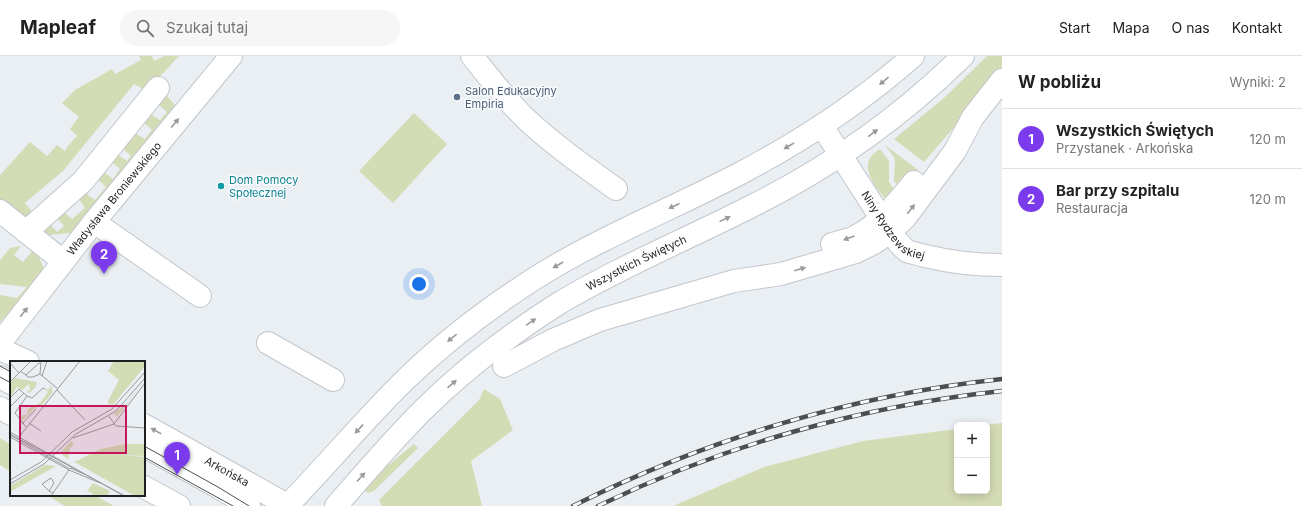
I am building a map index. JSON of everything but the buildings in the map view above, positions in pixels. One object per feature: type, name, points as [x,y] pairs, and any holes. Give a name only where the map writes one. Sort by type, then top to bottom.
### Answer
[{"type":"street","name":"Władysława Broniewskiego","points":[[0,343],[94,222],[231,56]]},
{"type":"street","points":[[472,56],[496,86],[525,118],[566,153],[616,189]]},
{"type":"street","points":[[288,506],[404,381],[450,340],[483,314],[538,277],[579,253],[622,230],[737,175],[771,157],[822,126],[872,91],[913,56]]},
{"type":"street","name":"Wszystkich Świętych","points":[[336,506],[423,410],[474,365],[529,323],[588,287],[627,266],[752,207],[814,172],[841,155],[907,107],[964,56]]},
{"type":"street","points":[[504,366],[553,340],[600,320],[734,281],[781,274],[856,252],[874,243],[886,225],[904,218],[955,151],[973,117],[1002,80]]},
{"type":"street","points":[[26,232],[83,181],[158,88]]},
{"type":"street","name":"Niny Rydzewskiej","points":[[822,126],[886,225],[899,244],[907,251],[958,262],[983,265],[1002,265]]},
{"type":"street","points":[[0,211],[63,261]]},
{"type":"street","points":[[94,222],[200,296]]},
{"type":"street","points":[[268,343],[333,380]]},
{"type":"street","points":[[0,349],[26,361]]},
{"type":"street","points":[[0,366],[10,371]]},
{"type":"street","points":[[0,377],[10,382]]},
{"type":"street","points":[[0,408],[10,413]]},
{"type":"street","name":"Arkońska","points":[[145,426],[288,506]]},
{"type":"street","points":[[145,447],[249,506]]},
{"type":"street","points":[[145,458],[233,506]]},
{"type":"street","points":[[145,488],[178,506]]},
{"type":"green space","points":[[139,56],[152,56],[154,61],[164,56],[179,56],[154,83],[145,90],[134,84],[63,171],[25,203],[34,214],[27,219],[19,216],[0,199],[0,175],[30,142],[47,156],[57,145],[65,151],[77,136],[70,129],[79,117],[62,103],[75,90],[112,69],[115,74],[141,60]]},
{"type":"green space","points":[[987,56],[1002,56],[1002,68],[965,115],[924,162],[894,139],[945,97]]},
{"type":"green space","points":[[165,94],[175,105],[71,233],[48,235],[46,237],[42,233],[45,225],[50,224],[57,232],[64,226],[57,218],[63,211],[72,219],[85,208],[79,199],[85,193],[95,200],[106,187],[97,179],[102,173],[104,172],[113,179],[120,169],[112,162],[117,154],[127,161],[131,156],[123,149],[134,133],[145,139],[152,130],[143,122],[150,114],[160,120],[167,112],[159,105]]},
{"type":"green space","points":[[414,113],[447,144],[393,203],[359,171]]},
{"type":"green space","points":[[885,145],[918,170],[905,186],[899,186],[894,181],[894,157]]},
{"type":"green space","points":[[880,149],[889,161],[889,182],[895,191],[889,200],[883,196],[876,187],[868,171],[871,157]]},
{"type":"green space","points":[[21,246],[14,255],[23,262],[34,249],[36,250],[44,269],[0,322],[0,295],[17,298],[27,287],[0,284],[0,260],[10,248]]},
{"type":"green space","points":[[484,389],[500,399],[513,430],[471,461],[482,506],[382,506],[379,500],[479,400]]},
{"type":"green space","points":[[1002,423],[1002,506],[673,506],[764,467],[863,441],[954,429],[954,494],[990,494],[990,424]]},
{"type":"green space","points":[[0,438],[10,444],[10,471],[0,465]]},
{"type":"green space","points":[[414,444],[418,448],[374,491],[368,493],[363,489],[369,481]]},
{"type":"green space","points":[[49,496],[96,496],[114,506],[65,506]]},
{"type":"tram line","points":[[0,366],[10,371]]},
{"type":"tram line","points":[[0,377],[10,382]]},
{"type":"tram line","points":[[145,447],[249,506]]},
{"type":"tram line","points":[[145,458],[233,506]]},
{"type":"railway","points":[[573,506],[675,460],[782,423],[891,396],[947,386],[1002,379]]},
{"type":"railway","points":[[598,506],[695,464],[795,431],[898,407],[1002,391]]},
{"type":"place","name":"Salon Edukacyjny Empiria","points":[[457,97]]},
{"type":"place","name":"Dom Pomocy Społecznej","points":[[221,186]]},
{"type":"place","name":"Bar przy szpitalu","points":[[104,274]]},
{"type":"place","name":"Wszystkich Świętych","points":[[177,475]]}]
